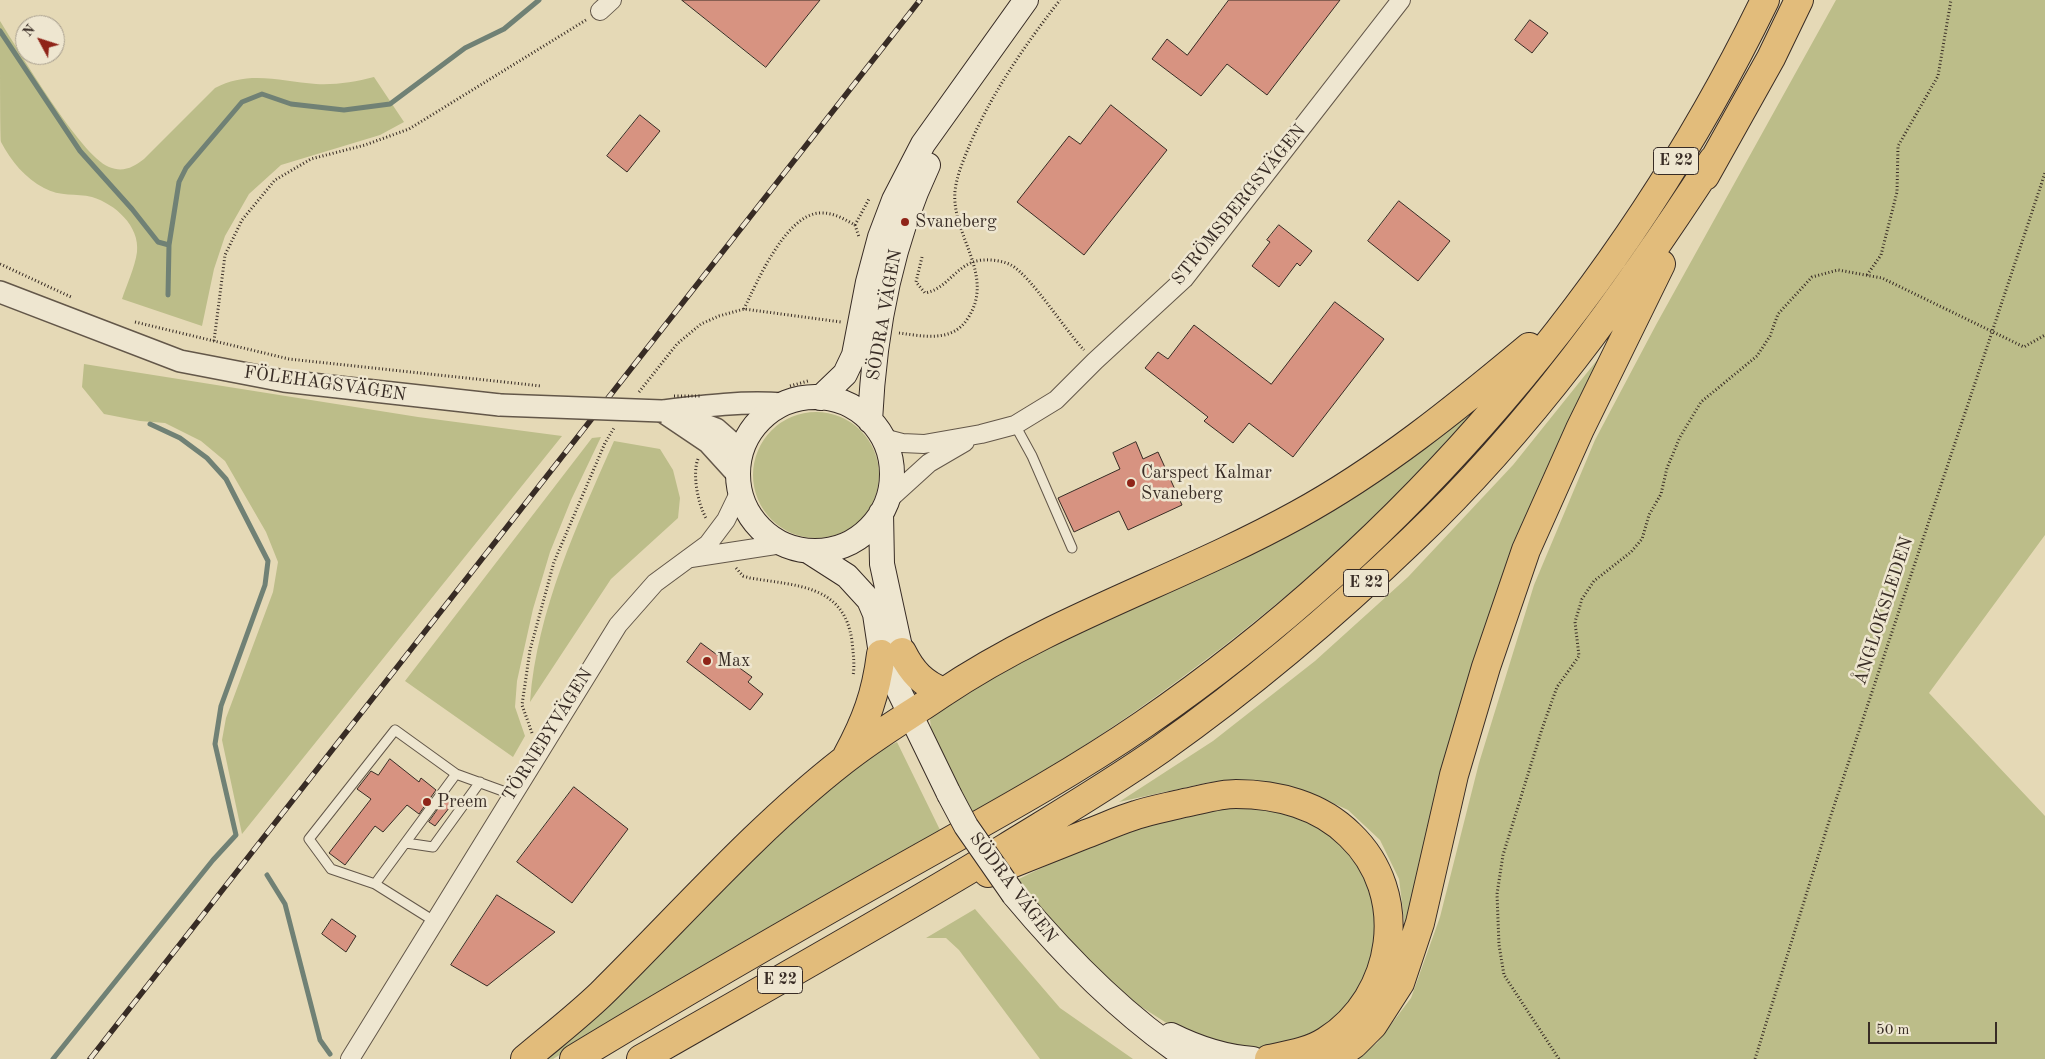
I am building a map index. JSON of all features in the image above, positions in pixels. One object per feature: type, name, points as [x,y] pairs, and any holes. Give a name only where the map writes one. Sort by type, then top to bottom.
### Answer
[{"type":"highway","name":"E 22","points":[[574,1059],[733,963],[1055,782],[1145,723],[1232,658],[1311,593],[1394,516],[1459,448],[1518,380],[1571,313],[1627,237],[1686,147],[1743,46],[1765,0]]},
{"type":"highway","name":"E 22","points":[[641,1059],[919,900],[1067,810],[1161,749],[1250,682],[1329,616],[1415,538],[1542,400],[1651,255],[1713,160],[1770,58],[1799,0]]},
{"type":"highway","points":[[1333,1059],[1354,1044],[1373,1025],[1400,983],[1420,923],[1454,775],[1486,667],[1526,550],[1580,429],[1713,160]]},
{"type":"highway","points":[[526,1059],[598,997],[802,795],[845,759],[944,692],[1070,622],[1244,542],[1299,514],[1404,447],[1457,407],[1571,313]]},
{"type":"highway","points":[[845,759],[862,728],[891,653],[909,666],[922,681],[944,692]]},
{"type":"highway","points":[[919,900],[1144,813],[1233,794],[1282,798],[1308,807],[1351,835],[1367,856],[1380,879],[1389,930],[1387,954],[1379,981],[1365,1005],[1346,1026],[1325,1042],[1299,1053],[1269,1059]]},
{"type":"main road","name":"SÖDRA VÄGEN","points":[[816,389],[845,374],[854,355],[868,282],[880,237],[894,200],[923,144],[1026,0]]},
{"type":"main road","name":"SÖDRA VÄGEN","points":[[876,430],[876,348],[893,260],[923,176],[972,74]]},
{"type":"main road","points":[[816,389],[848,405],[876,430],[889,454],[891,486],[884,508],[869,528],[854,540],[827,550],[808,551],[782,544],[755,522],[739,483],[741,451],[757,424],[773,410],[782,396],[801,399],[816,389]]},
{"type":"main road","name":"SÖDRA VÄGEN","points":[[884,508],[882,564],[891,653]]},
{"type":"main road","name":"SÖDRA VÄGEN","points":[[808,551],[847,576],[869,600],[891,653],[912,714],[949,794],[966,826],[1014,895],[1063,953],[1162,1042],[1189,1059]]},
{"type":"main road","name":"SÖDRA VÄGEN","points":[[1130,1013],[1194,1046],[1224,1055],[1253,1059]]},
{"type":"street","name":"STRÖMSBERGSVÄGEN","points":[[876,430],[902,443],[924,444],[981,434],[1014,425],[1056,400],[1095,361],[1184,279],[1401,0]]},
{"type":"street","name":"FÖLEHAGSVÄGEN","points":[[0,292],[180,361],[284,382],[500,405],[662,411],[755,402],[782,396]]},
{"type":"street","name":"FÖLEHAGSVÄGEN","points":[[662,411],[716,429],[741,451]]},
{"type":"street","points":[[662,411],[708,442],[739,483]]},
{"type":"street","name":"STRÖMSBERGSVÄGEN","points":[[884,508],[930,463],[981,434]]},
{"type":"street","name":"TÖRNEBYVÄGEN","points":[[350,1059],[538,750],[628,611],[655,583],[691,558],[719,530],[739,483]]},
{"type":"street","name":"TÖRNEBYVÄGEN","points":[[691,558],[732,550],[782,544]]},
{"type":"lane","points":[[1014,425],[1032,456],[1072,548]]},
{"type":"lane","points":[[434,921],[375,884],[331,869],[309,839],[395,730],[456,774],[511,794]]},
{"type":"lane","points":[[375,884],[456,774]]},
{"type":"lane","points":[[406,843],[433,847],[480,782]]},
{"type":"path","points":[[899,333],[935,338],[952,332],[967,320],[976,303],[977,289],[973,262],[955,210],[955,190],[960,170],[984,111],[1022,48],[1060,0]]},
{"type":"path","points":[[1867,275],[1880,255],[1896,192],[1898,146],[1938,76],[1951,0]]},
{"type":"path","points":[[214,341],[226,255],[242,220],[274,180],[311,158],[365,145],[409,128],[606,5]]},
{"type":"path","name":"ÅNGLOKSLEDEN","points":[[1755,1059],[1830,815],[2045,173]]},
{"type":"path","points":[[855,225],[869,199]]},
{"type":"path","points":[[744,309],[758,279],[780,243],[805,216],[819,213],[836,215],[855,225],[862,244]]},
{"type":"path","points":[[922,257],[916,282],[925,292],[936,291],[973,262],[991,260],[1011,265],[1024,276],[1069,334],[1095,361]]},
{"type":"path","points":[[0,264],[78,300]]},
{"type":"path","points":[[1559,1059],[1504,975],[1498,945],[1497,894],[1503,855],[1557,687],[1579,656],[1575,622],[1582,599],[1594,582],[1632,552],[1642,539],[1650,515],[1661,494],[1667,468],[1680,437],[1701,402],[1757,356],[1770,336],[1778,314],[1812,277],[1838,270],[1882,278],[2024,347],[2045,335]]},
{"type":"path","points":[[649,376],[677,344],[701,324],[744,309],[841,322]]},
{"type":"path","points":[[131,321],[289,359],[504,382]]},
{"type":"path","points":[[782,396],[816,389]]},
{"type":"path","points":[[700,396],[721,395],[723,404]]},
{"type":"path","points":[[708,442],[697,460],[696,472],[703,513],[708,522],[719,530]]},
{"type":"path","points":[[538,750],[522,705],[530,650],[554,562],[605,443]]},
{"type":"path","points":[[732,550],[734,566],[743,576],[812,590],[834,601],[848,623],[854,657],[853,680],[856,690],[873,700]]},
{"type":"green space","points":[[1836,0],[2045,0],[2045,535],[1929,693],[2045,816],[2045,1059],[1356,1059],[1377,1043],[1411,998],[1440,917],[1479,763],[1534,585],[1595,440],[1657,323]]},
{"type":"green space","points":[[0,21],[15,45],[15,65],[28,65],[82,143],[97,159],[114,169],[132,167],[140,162],[215,88],[240,79],[265,78],[323,84],[345,83],[374,77],[404,122],[380,135],[281,165],[249,194],[225,236],[214,269],[202,326],[122,299],[133,270],[137,252],[137,242],[130,225],[124,217],[101,200],[50,191],[37,184],[25,174],[9,156],[1,142]]},
{"type":"green space","points":[[1602,354],[1406,934],[1399,879],[1380,840],[1348,810],[1313,794],[1261,782],[1210,782],[1119,802],[1213,741],[1315,661],[1408,577],[1513,465]]},
{"type":"green space","points":[[84,364],[418,417],[562,436],[242,834],[222,740],[226,718],[273,592],[278,562],[266,532],[225,461],[201,441],[165,423],[140,421],[104,414],[82,387]]},
{"type":"green space","points":[[816,412],[840,417],[860,431],[874,451],[879,475],[874,499],[860,519],[840,533],[816,538],[792,533],[772,519],[758,499],[753,475],[758,451],[772,431],[792,417]]},
{"type":"green space","points":[[1465,415],[1470,419],[1401,490],[1330,558],[1245,629],[1202,663],[1112,727],[1020,787],[972,815],[932,734],[930,720],[936,709]]},
{"type":"green space","points":[[601,437],[571,500],[550,552],[533,609],[517,681],[515,707],[525,736],[513,757],[405,681],[592,438]]},
{"type":"green space","points":[[614,441],[660,449],[673,470],[680,498],[678,518],[611,579],[530,702],[534,668],[550,601],[573,536]]},
{"type":"green space","points":[[897,742],[941,832],[753,937],[553,1059],[541,1059],[789,820],[869,756]]},
{"type":"green space","points":[[1233,808],[1269,808],[1309,820],[1331,832],[1369,881],[1378,942],[1368,979],[1325,1030],[1264,1051],[1222,1047],[1182,1033],[1137,1004],[1084,959],[1017,880],[1070,855],[1122,834],[1175,818]]},
{"type":"green space","points":[[975,909],[1060,1008],[1133,1059],[1040,1059],[959,950],[946,938],[926,938]]},
{"type":"building","points":[[682,0],[820,0],[766,67]]},
{"type":"building","points":[[1229,0],[1340,0],[1267,95],[1227,64],[1201,96],[1152,59],[1167,39],[1187,55]]},
{"type":"building","points":[[1530,20],[1548,33],[1532,53],[1515,40]]},
{"type":"building","points":[[1111,105],[1167,150],[1084,255],[1017,202],[1069,136],[1080,144]]},
{"type":"building","points":[[640,115],[660,131],[627,172],[607,156]]},
{"type":"building","points":[[1399,201],[1450,241],[1418,281],[1368,241]]},
{"type":"building","points":[[1279,225],[1312,251],[1300,266],[1297,263],[1279,287],[1252,266],[1270,242],[1267,240]]},
{"type":"building","points":[[1335,302],[1384,339],[1293,457],[1249,423],[1233,443],[1204,421],[1208,417],[1145,368],[1158,352],[1168,359],[1194,325],[1271,384]]},
{"type":"building","name":"Carspect Kalmar Svaneberg","points":[[1136,442],[1143,459],[1158,452],[1182,505],[1128,530],[1119,511],[1074,532],[1058,498],[1120,469],[1113,453]]},
{"type":"building","points":[[701,643],[728,663],[730,661],[752,677],[748,682],[763,694],[750,710],[687,662]]},
{"type":"building","points":[[390,759],[419,782],[421,778],[436,790],[419,814],[407,805],[383,832],[375,826],[345,865],[329,853],[371,799],[357,789],[371,771],[378,775]]},
{"type":"building","points":[[574,787],[628,829],[572,903],[517,862]]},
{"type":"building","points":[[446,798],[453,803],[435,826],[429,822]]},
{"type":"building","points":[[497,895],[555,932],[487,986],[451,965]]},
{"type":"building","points":[[332,919],[356,936],[346,952],[322,934]]},
{"type":"waterway","points":[[168,295],[169,245],[179,182],[186,168],[242,102],[262,94],[291,104],[344,110],[390,104],[465,48],[504,29],[539,0]]},
{"type":"waterway","points":[[0,31],[80,151],[132,209],[158,242],[169,245]]},
{"type":"waterway","points":[[53,1059],[213,860],[236,835],[215,744],[221,706],[265,585],[268,561],[226,479],[207,458],[180,438],[150,424]]},
{"type":"waterway","points":[[267,875],[285,904],[320,1040],[330,1054]]},
{"type":"railway","points":[[90,1059],[920,0]]},
{"type":"place","name":"Svaneberg","points":[[905,222]]},
{"type":"place","name":"Carspect Kalmar Svaneberg","points":[[1131,483]]},
{"type":"place","name":"Max","points":[[707,661]]},
{"type":"place","name":"Preem","points":[[427,802]]}]
